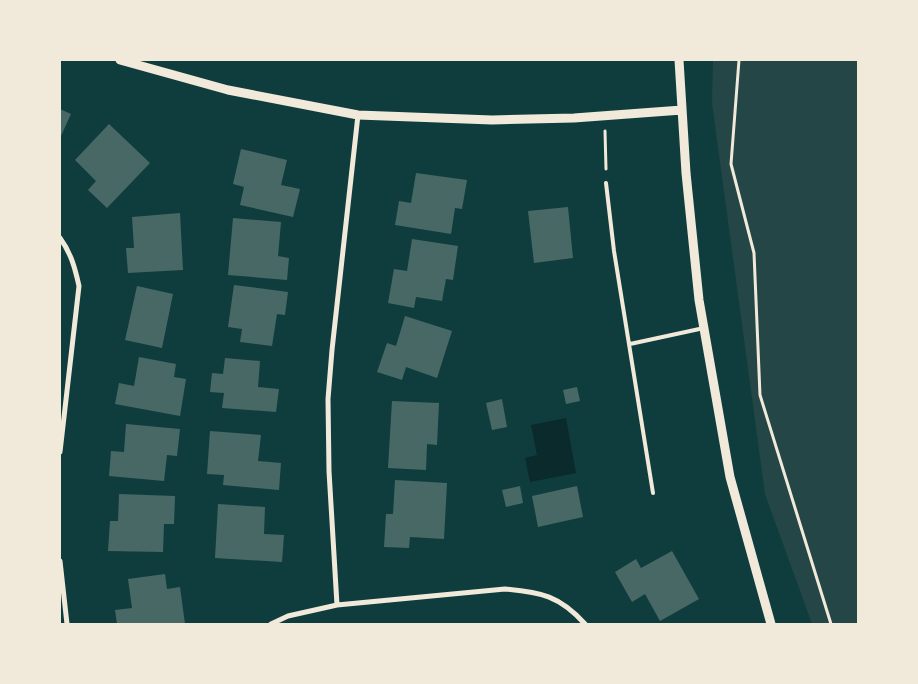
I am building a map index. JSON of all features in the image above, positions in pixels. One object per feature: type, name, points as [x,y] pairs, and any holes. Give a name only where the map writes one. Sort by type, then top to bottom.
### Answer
[{"type":"street","points":[[120,60],[228,90],[358,115],[492,120],[682,110]]},
{"type":"street","points":[[679,60],[686,173],[699,300],[730,477],[771,624]]},
{"type":"street","points":[[337,605],[329,471],[328,399],[358,115]]},
{"type":"street","points":[[60,238],[68,249],[75,265],[80,286],[60,452]]},
{"type":"street","points":[[60,561],[67,624]]},
{"type":"street","points":[[271,624],[288,616],[337,605],[504,590],[530,591],[556,599],[576,613],[585,624]]},
{"type":"lane","points":[[606,183],[614,251],[653,493]]},
{"type":"lane","points":[[630,344],[704,328]]},
{"type":"path","points":[[739,60],[730,164],[754,253],[760,396],[831,624]]},
{"type":"path","points":[[605,115],[606,183]]},
{"type":"shaded area","points":[[713,60],[858,60],[858,624],[812,624],[765,494],[712,103]]},
{"type":"shaded area","points":[[566,418],[576,473],[530,482],[525,458],[537,455],[531,425]]},
{"type":"building","points":[[60,109],[71,114],[60,138]]},
{"type":"building","points":[[109,124],[150,163],[107,208],[88,190],[96,181],[75,160]]},
{"type":"building","points":[[241,149],[287,160],[281,185],[300,189],[293,217],[240,205],[244,187],[233,184]]},
{"type":"building","points":[[416,173],[467,180],[462,209],[455,208],[451,234],[395,225],[399,201],[411,203]]},
{"type":"building","points":[[568,207],[573,258],[534,263],[528,211]]},
{"type":"building","points":[[180,213],[183,270],[128,273],[126,248],[134,248],[132,217]]},
{"type":"building","points":[[233,218],[281,222],[278,256],[289,258],[287,280],[228,275]]},
{"type":"building","points":[[412,239],[458,246],[453,280],[446,279],[442,301],[416,297],[414,308],[388,303],[394,269],[407,271]]},
{"type":"building","points":[[234,285],[288,292],[285,315],[277,314],[272,346],[240,342],[242,329],[228,327]]},
{"type":"building","points":[[137,286],[173,294],[162,348],[125,340]]},
{"type":"building","points":[[405,316],[452,331],[437,378],[406,367],[402,380],[377,372],[387,343],[396,346]]},
{"type":"building","points":[[139,357],[176,364],[174,377],[186,379],[180,416],[115,404],[119,383],[134,386]]},
{"type":"building","points":[[225,358],[260,361],[258,387],[279,389],[276,412],[222,408],[224,393],[210,392],[212,373],[223,374]]},
{"type":"building","points":[[577,387],[580,401],[566,404],[563,390]]},
{"type":"building","points":[[502,399],[507,427],[492,430],[486,403]]},
{"type":"building","points":[[392,401],[439,403],[437,445],[427,444],[426,470],[388,468]]},
{"type":"building","points":[[126,424],[180,429],[177,456],[167,455],[164,481],[109,476],[111,451],[124,452]]},
{"type":"building","points":[[210,431],[261,435],[258,461],[281,463],[279,490],[223,485],[224,475],[207,474]]},
{"type":"building","points":[[395,480],[447,483],[444,539],[410,537],[409,548],[384,547],[386,514],[393,514]]},
{"type":"building","points":[[520,486],[523,503],[506,507],[502,490]]},
{"type":"building","points":[[577,486],[583,517],[538,527],[532,496]]},
{"type":"building","points":[[119,494],[175,496],[174,524],[164,524],[163,552],[108,551],[110,521],[118,521]]},
{"type":"building","points":[[218,504],[265,507],[264,534],[284,535],[282,562],[215,558]]},
{"type":"building","points":[[672,551],[699,599],[660,621],[645,594],[632,602],[615,572],[636,559],[641,568]]},
{"type":"building","points":[[165,574],[167,589],[180,587],[185,624],[117,624],[115,610],[132,608],[128,579]]}]
